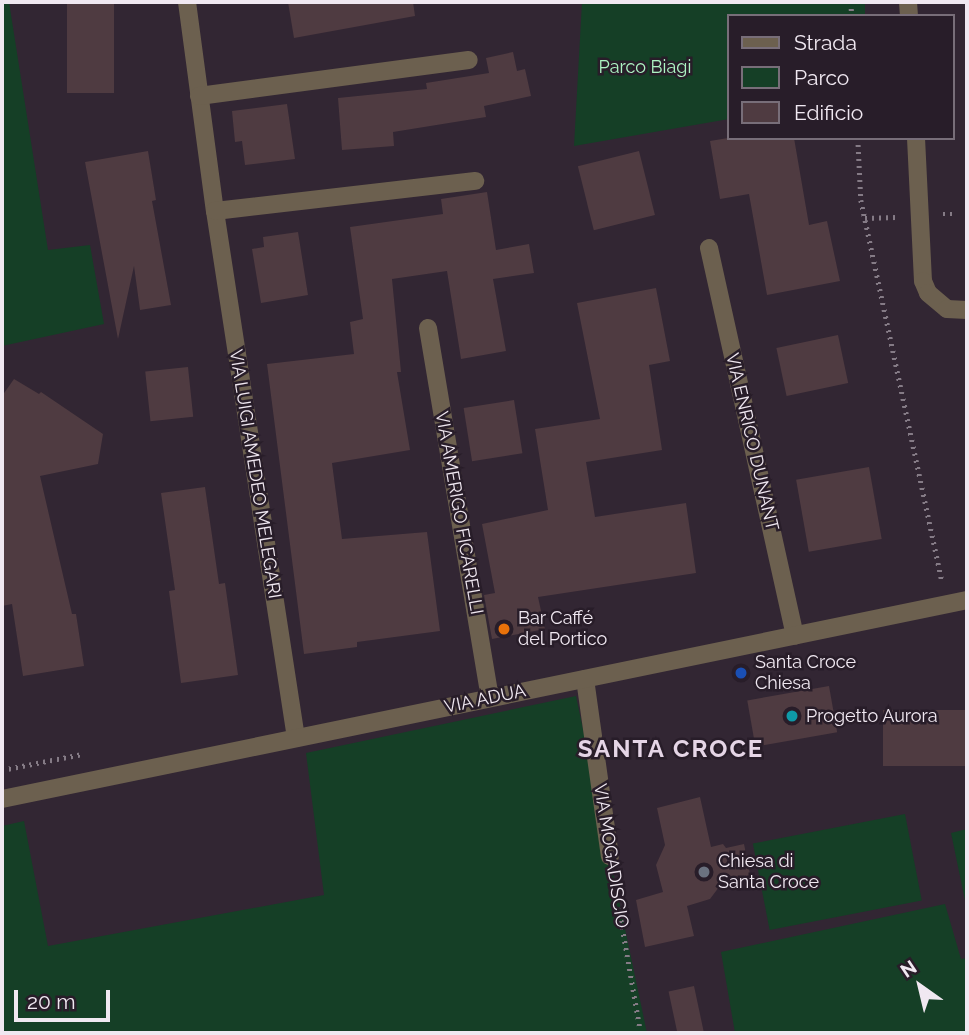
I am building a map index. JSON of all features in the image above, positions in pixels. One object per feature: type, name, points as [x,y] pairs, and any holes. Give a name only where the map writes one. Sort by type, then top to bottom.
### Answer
[{"type":"street","name":"VIA LUIGI AMEDEO MELEGARI","points":[[187,2],[215,211],[296,738]]},
{"type":"street","points":[[200,96],[469,60]]},
{"type":"street","points":[[916,140],[923,281],[928,293],[947,309],[967,310]]},
{"type":"street","points":[[215,211],[475,181]]},
{"type":"street","name":"VIA ENRICO DUNANT","points":[[709,248],[795,636]]},
{"type":"street","name":"VIA AMERIGO FICARELLI","points":[[428,328],[490,698]]},
{"type":"street","name":"VIA ADUA","points":[[2,798],[967,600]]},
{"type":"street","name":"VIA MOGADISCIO","points":[[585,679],[610,856]]},
{"type":"path","points":[[858,140],[861,200],[947,604]]},
{"type":"path","name":"VIA MOGADISCIO","points":[[610,856],[641,1033]]},
{"type":"green space","points":[[2,2],[9,2],[48,250],[90,245],[104,324],[2,346]]},
{"type":"green space","name":"Parco Biagi","points":[[582,2],[865,2],[865,14],[727,14],[727,119],[574,146]]},
{"type":"green space","points":[[576,696],[647,1033],[2,1033],[2,826],[24,821],[48,946],[324,895],[306,753]]},
{"type":"green space","points":[[905,814],[922,900],[770,930],[753,844]]},
{"type":"green space","points":[[967,829],[967,910],[951,833]]},
{"type":"green space","points":[[945,904],[961,959],[967,958],[967,1033],[735,1033],[721,952]]},
{"type":"building","points":[[67,2],[114,2],[114,93],[67,93]]},
{"type":"building","points":[[288,2],[413,2],[415,16],[294,38]]},
{"type":"building","points":[[513,52],[517,71],[525,69],[531,96],[484,106],[486,117],[393,132],[394,146],[342,150],[338,98],[427,89],[426,83],[489,73],[486,58]]},
{"type":"building","points":[[287,104],[295,159],[245,165],[242,141],[235,142],[232,111]]},
{"type":"building","points":[[727,138],[794,140],[809,225],[827,221],[840,281],[767,295],[749,194],[720,199],[710,141]]},
{"type":"building","points":[[148,151],[156,200],[152,201],[171,305],[140,310],[134,266],[118,339],[85,162]]},
{"type":"building","points":[[639,151],[655,215],[594,230],[578,166]]},
{"type":"building","points":[[487,192],[496,250],[529,244],[534,273],[493,279],[506,351],[461,359],[447,271],[392,279],[401,372],[397,372],[410,450],[332,463],[342,539],[427,532],[440,631],[357,642],[357,647],[304,654],[267,364],[354,354],[350,322],[363,319],[350,227],[443,214],[441,199]]},
{"type":"building","points":[[298,232],[308,295],[261,303],[252,249],[264,247],[263,237]]},
{"type":"building","points":[[656,288],[670,361],[649,365],[662,450],[586,462],[595,517],[686,503],[696,573],[538,597],[545,629],[492,639],[484,595],[495,593],[482,524],[548,510],[535,429],[600,419],[577,303]]},
{"type":"building","points":[[838,335],[848,383],[787,396],[776,348]]},
{"type":"building","points":[[188,367],[193,417],[150,421],[145,371]]},
{"type":"building","points":[[14,379],[39,394],[41,392],[103,434],[98,464],[40,476],[72,614],[76,614],[84,666],[23,676],[12,604],[2,606],[2,396]]},
{"type":"building","points":[[514,400],[522,453],[472,461],[464,408]]},
{"type":"building","points":[[869,467],[882,539],[809,552],[796,480]]},
{"type":"building","points":[[205,487],[219,584],[225,583],[238,675],[181,683],[169,591],[175,590],[161,493]]},
{"type":"building","name":"Progetto Aurora","points":[[829,686],[837,732],[755,747],[747,700]]},
{"type":"building","points":[[883,710],[967,710],[967,766],[883,766]]},
{"type":"building","name":"Chiesa di Santa Croce","points":[[700,797],[711,847],[723,844],[726,848],[744,844],[751,879],[719,887],[710,899],[687,906],[694,936],[645,947],[636,900],[663,892],[656,865],[665,845],[657,808]]},
{"type":"building","points":[[694,986],[704,1033],[677,1033],[669,991]]},
{"type":"place","name":"Bar Caffé del Portico","points":[[504,629]]},
{"type":"place","name":"Santa Croce Chiesa","points":[[741,673]]},
{"type":"place","name":"Progetto Aurora","points":[[792,716]]},
{"type":"place","name":"Chiesa di Santa Croce","points":[[704,872]]},
{"type":"district","name":"SANTA CROCE","points":[[671,749]]}]
